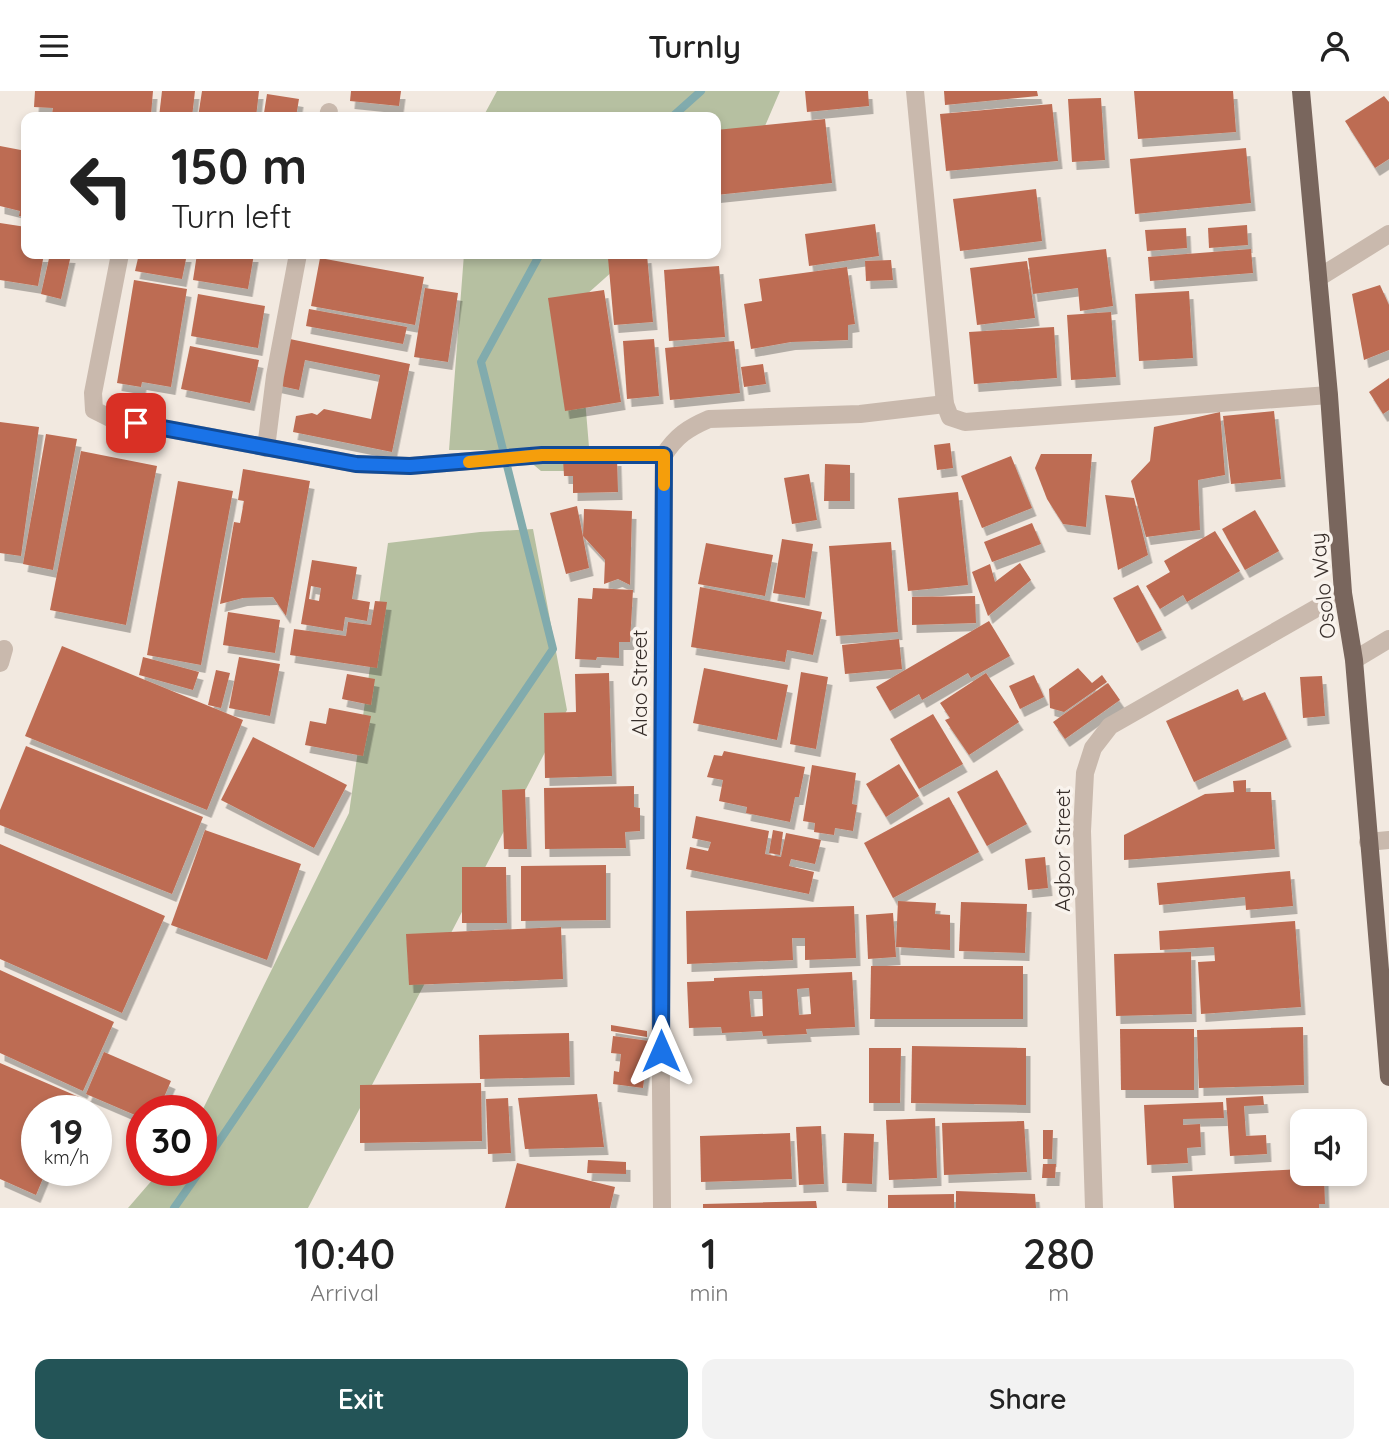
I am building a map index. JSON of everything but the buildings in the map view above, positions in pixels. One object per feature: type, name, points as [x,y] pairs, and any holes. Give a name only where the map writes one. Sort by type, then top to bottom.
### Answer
[{"type":"main road","name":"Osolo Way","points":[[1301,91],[1329,395],[1343,593],[1354,660],[1389,1077]]},
{"type":"street","points":[[915,91],[945,404],[950,417],[965,422],[1329,395]]},
{"type":"street","points":[[1318,278],[1389,234]]},
{"type":"street","points":[[119,259],[93,393],[94,410],[110,418],[356,464],[410,466],[542,455],[664,455],[675,438],[690,427],[709,419],[860,414],[945,404]]},
{"type":"street","points":[[267,448],[275,376],[297,259]]},
{"type":"street","name":"Alao Street","points":[[662,1208],[660,958],[664,455]]},
{"type":"street","name":"Agbor Street","points":[[1094,1208],[1082,831],[1085,773],[1093,748],[1110,726],[1343,593]]},
{"type":"street","points":[[1354,660],[1389,639]]},
{"type":"street","points":[[1368,842],[1389,840]]},
{"type":"green space","points":[[497,91],[780,91],[759,140],[721,174],[721,112],[486,112]]},
{"type":"green space","points":[[464,259],[626,259],[577,303],[591,471],[541,471],[516,450],[449,450]]},
{"type":"green space","points":[[533,529],[567,710],[308,1208],[128,1208],[147,1186],[217,1186],[217,1095],[210,1095],[349,813],[388,543],[480,532]]},
{"type":"waterway","points":[[678,112],[701,91]]},
{"type":"waterway","points":[[217,1144],[553,649],[481,362],[537,259]]},
{"type":"waterway","points":[[174,1208],[189,1186]]},
{"type":"slow traffic","points":[[469,462],[542,455],[664,455],[664,485]]},
{"type":"route","points":[[136,423],[356,464],[410,466],[542,455],[664,455],[661,1051]]}]
